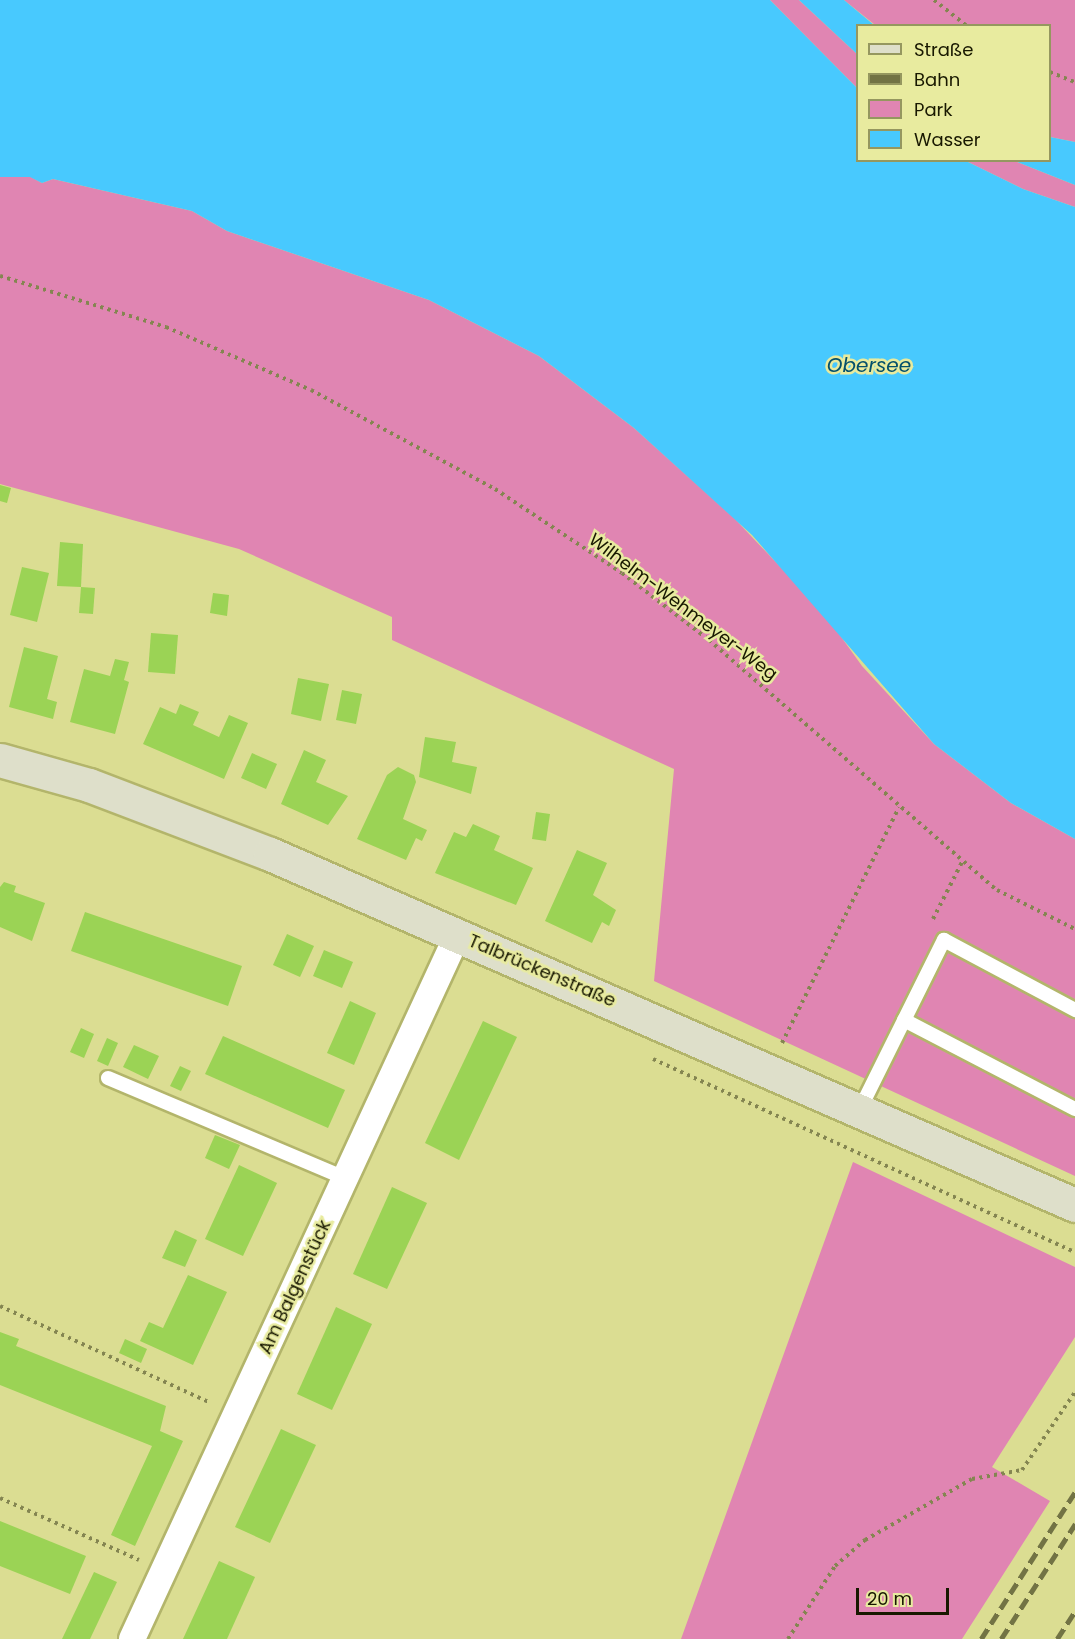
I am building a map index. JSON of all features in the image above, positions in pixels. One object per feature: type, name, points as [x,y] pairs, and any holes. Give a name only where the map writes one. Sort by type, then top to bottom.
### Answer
[{"type":"main road","name":"Talbrückenstraße","points":[[0,760],[89,785],[270,854],[457,936],[770,1068],[1075,1205]]},
{"type":"street","name":"Am Balgenstück","points":[[132,1639],[457,936]]},
{"type":"lane","points":[[860,1109],[944,940],[1075,1010]]},
{"type":"lane","points":[[904,1020],[1075,1109]]},
{"type":"lane","points":[[108,1078],[345,1178]]},
{"type":"path","points":[[934,0],[964,24]]},
{"type":"path","points":[[1051,72],[1075,82]]},
{"type":"path","name":"Wilhelm-Wehmeyer-Weg","points":[[0,276],[176,331],[312,390],[495,489],[622,573],[709,640],[826,737],[899,807],[997,890],[1075,929]]},
{"type":"path","points":[[770,1068],[899,807]]},
{"type":"path","points":[[944,940],[932,921],[962,862]]},
{"type":"path","points":[[645,1056],[1075,1252]]},
{"type":"path","points":[[0,1306],[236,1414]]},
{"type":"path","points":[[788,1639],[835,1566],[865,1540],[972,1479],[1022,1470],[1075,1392]]},
{"type":"path","points":[[0,1498],[163,1571]]},
{"type":"green space","points":[[770,0],[799,0],[856,53],[856,87]]},
{"type":"green space","points":[[844,0],[1075,0],[1075,142],[1051,137],[1051,24],[874,24]]},
{"type":"green space","points":[[968,162],[1018,162],[1075,185],[1075,207],[1023,189]]},
{"type":"green space","points":[[0,177],[31,177],[42,183],[53,179],[192,211],[227,231],[429,300],[539,356],[634,428],[734,518],[824,613],[862,666],[934,744],[1011,803],[1075,839],[1075,1176],[654,981],[674,769],[392,640],[392,617],[239,549],[0,484]]},
{"type":"green space","points":[[853,1162],[1075,1267],[1075,1337],[992,1467],[1050,1501],[962,1639],[681,1639]]},
{"type":"water","name":"Obersee","points":[[0,0],[770,0],[856,87],[856,162],[968,162],[1023,189],[1075,207],[1075,839],[1011,803],[934,744],[752,535],[634,428],[539,356],[429,300],[227,231],[192,211],[53,179],[42,183],[30,177],[0,177]]},
{"type":"water","points":[[799,0],[844,0],[873,24],[856,24],[856,53]]},
{"type":"water","points":[[1051,137],[1075,142],[1075,185],[1018,162],[1051,162]]},
{"type":"building","points":[[0,485],[11,488],[7,503],[0,501]]},
{"type":"building","points":[[60,542],[83,544],[81,587],[57,586]]},
{"type":"building","points":[[22,567],[49,573],[37,622],[10,615]]},
{"type":"building","points":[[81,587],[95,588],[93,614],[79,613]]},
{"type":"building","points":[[213,593],[229,595],[227,616],[210,613]]},
{"type":"building","points":[[151,633],[178,635],[175,674],[148,672]]},
{"type":"building","points":[[24,647],[58,656],[47,699],[57,702],[53,719],[9,707]]},
{"type":"building","points":[[115,659],[129,662],[124,680],[129,682],[115,734],[70,722],[84,669],[110,676]]},
{"type":"building","points":[[298,678],[329,684],[321,721],[291,714]]},
{"type":"building","points":[[342,690],[362,694],[356,724],[336,720]]},
{"type":"building","points":[[180,704],[199,712],[193,725],[219,737],[229,715],[248,723],[224,779],[143,744],[160,707],[176,714]]},
{"type":"building","points":[[425,737],[456,742],[452,762],[477,767],[471,794],[419,777]]},
{"type":"building","points":[[304,750],[326,760],[316,782],[348,796],[328,825],[281,804]]},
{"type":"building","points":[[252,753],[277,764],[266,789],[241,778]]},
{"type":"building","points":[[398,767],[414,775],[416,782],[403,819],[427,830],[422,841],[416,838],[406,860],[357,839],[387,775]]},
{"type":"building","points":[[536,812],[550,814],[546,841],[532,839]]},
{"type":"building","points":[[473,824],[500,836],[494,850],[533,868],[516,905],[435,873],[454,832],[466,837]]},
{"type":"building","points":[[577,850],[607,863],[593,895],[616,910],[609,926],[602,922],[592,943],[545,921]]},
{"type":"building","points":[[4,882],[16,886],[14,892],[45,903],[32,941],[0,927],[0,887]]},
{"type":"building","points":[[85,912],[242,966],[228,1006],[71,951]]},
{"type":"building","points":[[287,934],[314,946],[300,977],[273,965]]},
{"type":"building","points":[[324,950],[353,962],[342,988],[313,976]]},
{"type":"building","points":[[350,1001],[376,1013],[354,1065],[327,1053]]},
{"type":"building","points":[[483,1021],[517,1037],[459,1160],[425,1143]]},
{"type":"building","points":[[81,1028],[94,1034],[84,1058],[70,1052]]},
{"type":"building","points":[[223,1036],[345,1090],[328,1128],[205,1074]]},
{"type":"building","points":[[107,1038],[118,1043],[108,1066],[97,1061]]},
{"type":"building","points":[[134,1045],[159,1056],[148,1079],[123,1067]]},
{"type":"building","points":[[180,1066],[191,1071],[181,1091],[170,1086]]},
{"type":"building","points":[[215,1135],[240,1145],[229,1169],[205,1158]]},
{"type":"building","points":[[239,1165],[277,1183],[243,1256],[205,1239]]},
{"type":"building","points":[[392,1187],[427,1203],[387,1289],[353,1274]]},
{"type":"building","points":[[175,1230],[197,1240],[185,1267],[162,1258]]},
{"type":"building","points":[[188,1275],[227,1292],[193,1365],[140,1341],[149,1322],[163,1328]]},
{"type":"building","points":[[336,1307],[372,1324],[332,1410],[297,1394]]},
{"type":"building","points":[[0,1332],[19,1339],[16,1346],[166,1406],[160,1431],[183,1441],[135,1546],[111,1535],[152,1446],[0,1385]]},
{"type":"building","points":[[125,1339],[147,1349],[141,1363],[119,1353]]},
{"type":"building","points":[[281,1429],[316,1445],[270,1543],[235,1527]]},
{"type":"building","points":[[0,1521],[86,1556],[70,1594],[0,1566]]},
{"type":"building","points":[[219,1561],[255,1577],[227,1639],[183,1639]]},
{"type":"building","points":[[94,1572],[117,1582],[90,1639],[62,1639]]},
{"type":"railway","points":[[981,1639],[1075,1492]]},
{"type":"railway","points":[[1001,1639],[1075,1524]]},
{"type":"railway","points":[[1057,1639],[1075,1611]]}]
